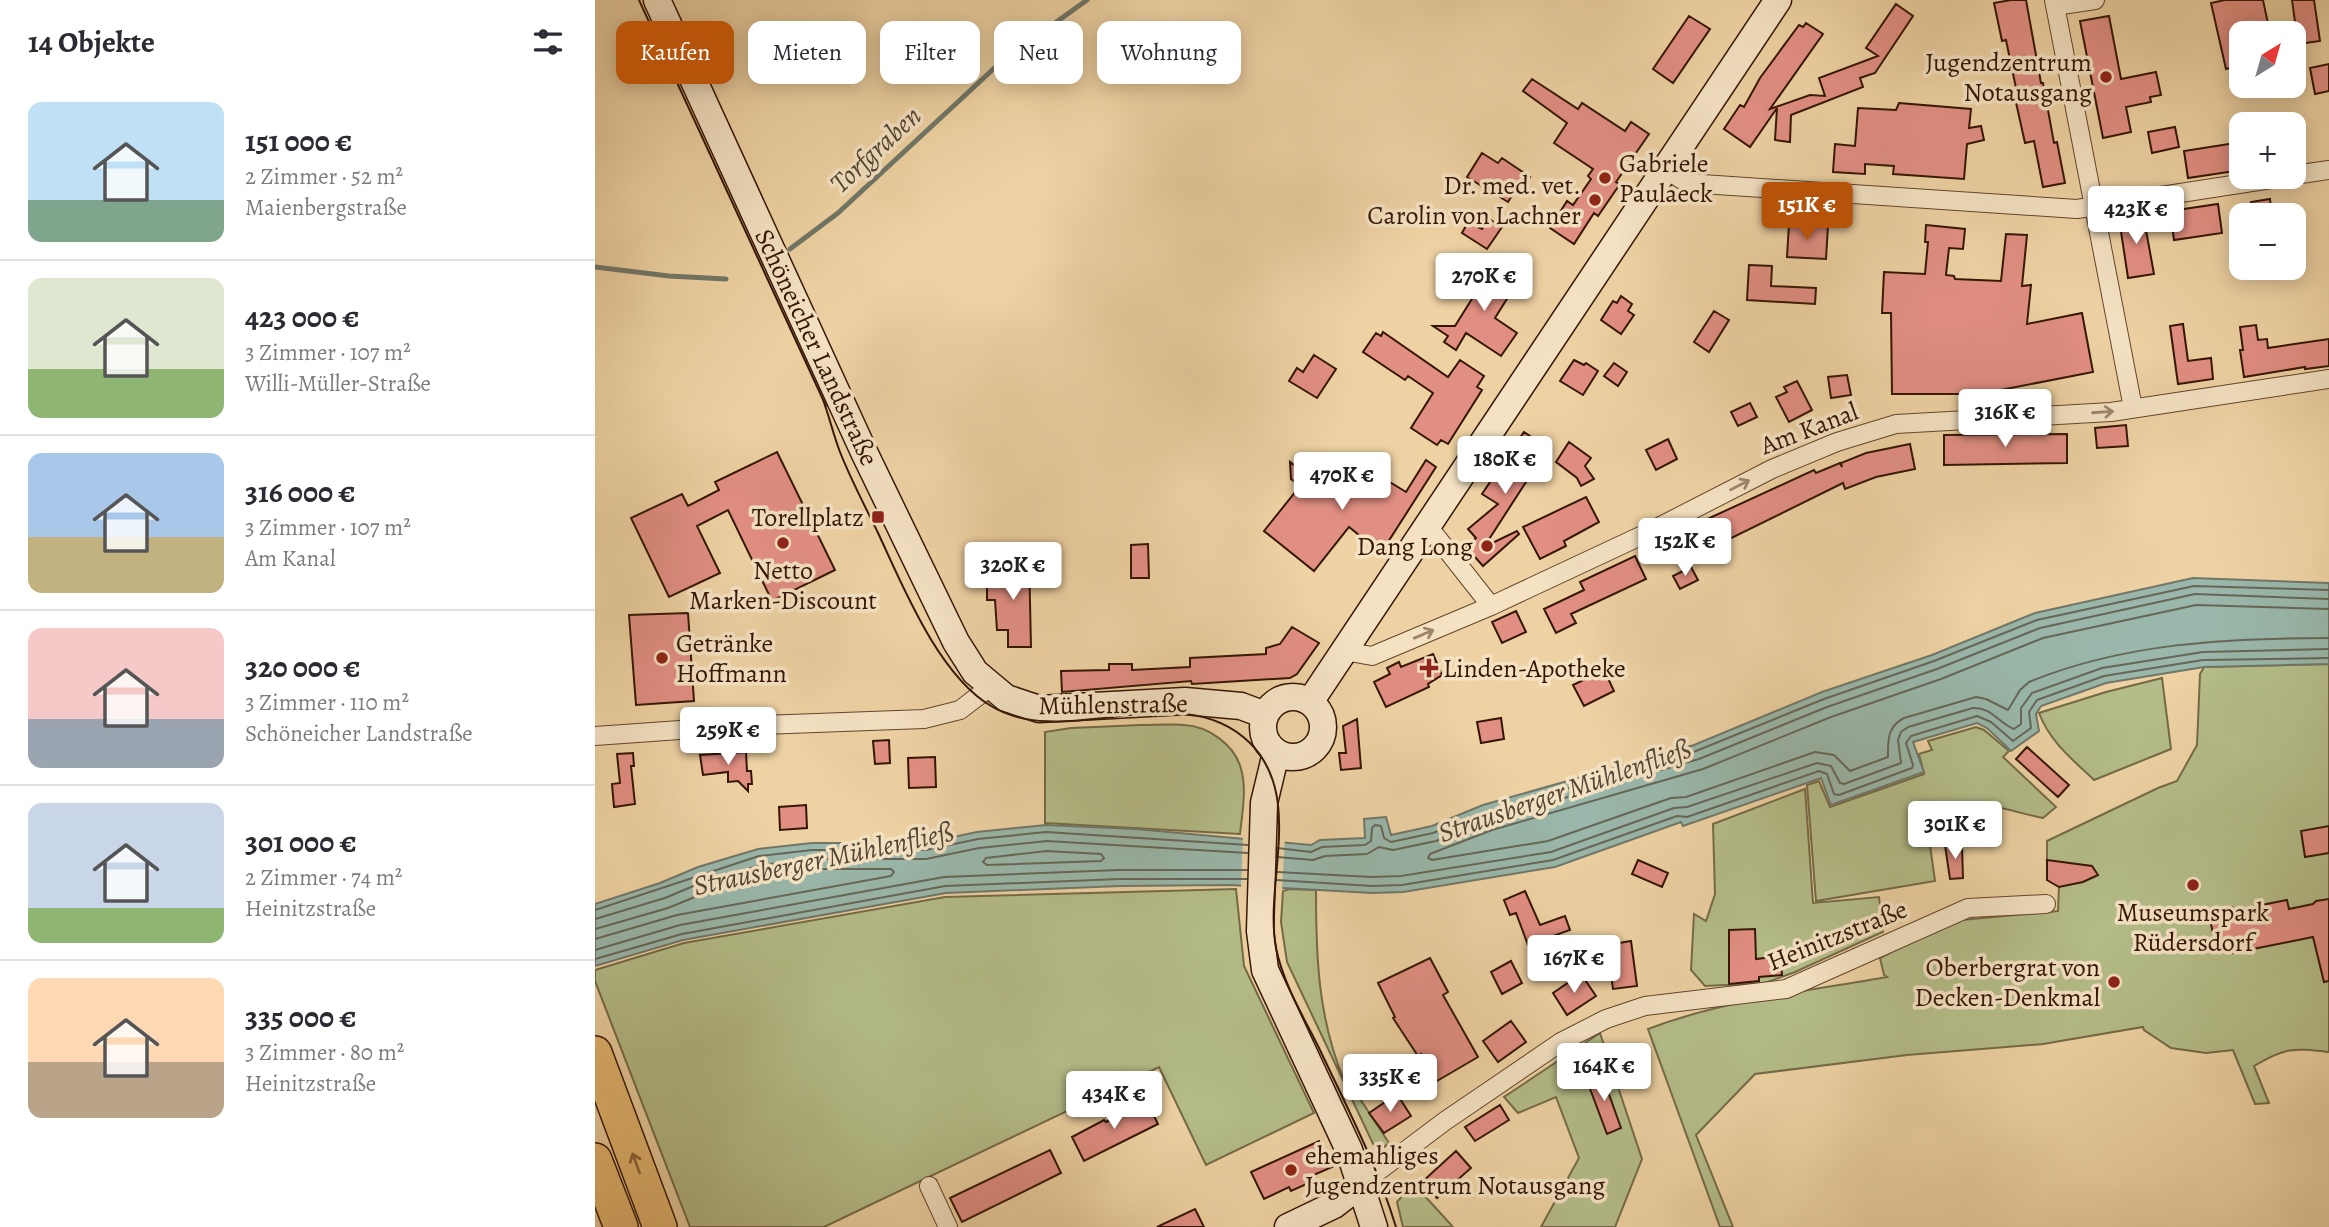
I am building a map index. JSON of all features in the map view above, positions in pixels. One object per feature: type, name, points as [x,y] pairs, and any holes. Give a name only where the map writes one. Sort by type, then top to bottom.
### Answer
[{"type":"highway","points":[[595,1053],[660,1227]]},
{"type":"highway","points":[[595,1160],[621,1227]]},
{"type":"main road","name":"Schöneicher Landstraße","points":[[657,0],[864,452],[956,642],[975,672],[991,687]]},
{"type":"main road","points":[[1310,702],[1778,0]]},
{"type":"main road","name":"Mühlenstraße","points":[[991,687],[1006,698],[1039,709],[1185,701],[1241,706],[1265,715]]},
{"type":"main road","points":[[1284,698],[1301,698],[1310,702],[1322,716],[1322,735],[1318,744],[1312,751],[1294,758],[1276,752],[1263,736],[1265,715],[1269,708],[1284,698]]},
{"type":"main road","points":[[1276,752],[1264,803],[1260,919],[1265,970],[1342,1132],[1374,1227]]},
{"type":"main road","points":[[1287,1227],[1334,1205],[1361,1184]]},
{"type":"street","points":[[2095,0],[2054,3],[2133,408]]},
{"type":"street","points":[[1665,169],[1687,183],[2077,209],[2229,185]]},
{"type":"street","points":[[2306,173],[2329,170]]},
{"type":"street","name":"Am Kanal","points":[[1344,651],[1372,656],[1491,606],[1647,533],[1772,469],[1837,442],[1896,424],[2111,412],[2329,379]]},
{"type":"street","points":[[1428,526],[1491,606]]},
{"type":"street","points":[[595,736],[736,726],[924,719],[960,710],[991,687]]},
{"type":"street","name":"Heinitzstraße","points":[[1361,1184],[1455,1114],[1561,1042],[1606,1019],[1645,1006],[1786,989],[1968,908],[2046,904]]},
{"type":"street","points":[[929,1186],[948,1227]]},
{"type":"green space","name":"Museumspark Rüdersdorf","points":[[2329,664],[2329,1052],[2290,1050],[2254,1066],[2269,1103],[2255,1104],[2233,1050],[2206,1053],[2171,1048],[2143,1027],[2043,1044],[1907,1055],[1755,1074],[1696,1135],[1733,1227],[1720,1227],[1648,1029],[1736,1003],[1887,977],[1884,975],[1880,958],[1951,921],[2058,911],[2059,886],[2047,880],[2047,841],[2177,781],[2197,745],[2200,674],[2204,667]]},
{"type":"green space","points":[[2162,678],[2171,749],[2094,780],[2055,741],[2039,713],[2106,692]]},
{"type":"green space","points":[[1141,725],[1193,726],[1211,733],[1227,745],[1238,760],[1243,777],[1240,834],[1045,823],[1045,732]]},
{"type":"green space","points":[[1976,727],[1984,730],[2009,751],[2003,757],[2056,807],[2043,818],[1989,806],[1956,808],[1927,824],[1935,881],[1816,901],[1807,785],[1819,781],[1830,807],[1924,774],[1919,754],[1932,750],[1928,741]]},
{"type":"green space","points":[[1805,789],[1813,903],[1879,897],[1883,932],[1765,983],[1705,986],[1691,970],[1694,914],[1706,921],[1715,894],[1713,824]]},
{"type":"green space","points":[[1236,889],[1244,966],[1314,1113],[1206,1165],[1159,1067],[824,1227],[690,1227],[595,981],[595,970],[684,943],[945,897]]},
{"type":"green space","points":[[1316,890],[1320,987],[1329,1034],[1344,1080],[1349,1082],[1389,1143],[1380,1150],[1375,1148],[1287,962],[1281,922],[1283,891]]},
{"type":"green space","points":[[1600,1033],[1642,1159],[1615,1227],[1541,1227],[1579,1158],[1556,1097],[1518,1113],[1504,1097]]},
{"type":"green space","points":[[1413,1183],[1453,1227],[1403,1227],[1397,1202]]},
{"type":"water","name":"Strausberger Mühlenfließ","points":[[2193,578],[2329,583],[2329,664],[2204,667],[2106,683],[2041,706],[2036,714],[2039,731],[2011,751],[1987,728],[1977,723],[1913,742],[1924,772],[1831,805],[1821,778],[1683,826],[1681,822],[1555,867],[1403,892],[1372,893],[1230,885],[946,893],[683,940],[595,966],[595,904],[660,883],[698,867],[758,849],[812,843],[925,843],[977,832],[1046,825],[1136,829],[1311,845],[1320,840],[1365,838],[1364,819],[1386,817],[1391,835],[1432,826],[1483,805],[1694,745],[1822,692],[1932,655],[2035,613]]},
{"type":"pier","points":[[1243,833],[1285,838],[1282,891],[1241,889]]},
{"type":"building","points":[[2026,0],[2041,83],[2065,183],[2043,187],[2034,141],[2025,143],[2006,40],[2002,41],[1994,3]]},
{"type":"building","points":[[2225,0],[2263,0],[2267,21],[2229,21],[2229,68],[2226,69],[2211,3]]},
{"type":"building","points":[[2292,0],[2314,0],[2320,41],[2307,43],[2307,21],[2295,21]]},
{"type":"building","points":[[1896,4],[1913,16],[1875,73],[1860,78],[1863,87],[1791,115],[1790,142],[1775,140],[1777,108],[1750,147],[1724,129],[1740,105],[1744,107],[1760,78],[1799,25],[1803,27],[1806,23],[1823,34],[1770,109],[1810,95],[1825,96],[1819,78],[1878,56],[1866,48]]},
{"type":"building","points":[[1689,16],[1710,29],[1673,83],[1653,69]]},
{"type":"building","name":"Jugendzentrum Notausgang","points":[[2109,16],[2121,79],[2156,72],[2161,95],[2150,97],[2151,102],[2126,107],[2131,132],[2103,138],[2080,21]]},
{"type":"building","points":[[2329,64],[2329,91],[2315,94],[2310,68]]},
{"type":"building","points":[[1532,79],[1578,109],[1582,103],[1625,131],[1631,122],[1649,134],[1616,182],[1620,184],[1598,216],[1594,213],[1574,244],[1550,228],[1567,201],[1573,205],[1591,179],[1588,176],[1593,169],[1554,143],[1567,123],[1523,91]]},
{"type":"building","points":[[1899,103],[1971,109],[1969,128],[1981,126],[1984,140],[1967,144],[1964,179],[1893,174],[1894,166],[1865,164],[1865,174],[1833,172],[1835,144],[1855,146],[1858,108],[1896,110]]},
{"type":"building","points":[[2175,127],[2179,147],[2152,153],[2148,132]]},
{"type":"building","points":[[2229,144],[2229,172],[2188,178],[2184,151]]},
{"type":"building","points":[[1482,153],[1498,163],[1502,158],[1530,177],[1519,194],[1515,191],[1508,202],[1467,177]]},
{"type":"building","points":[[2270,199],[2270,203],[2251,203]]},
{"type":"building","points":[[2218,204],[2222,233],[2174,240],[2170,211]]},
{"type":"building","points":[[2143,214],[2154,274],[2128,278],[2119,218]]},
{"type":"building","points":[[1489,219],[1502,227],[1487,249],[1462,233],[1468,222],[1482,229]]},
{"type":"building","points":[[1789,224],[1828,226],[1826,259],[1787,257]]},
{"type":"building","points":[[1926,225],[1965,229],[1963,249],[1949,248],[1946,275],[1954,276],[1955,279],[2001,281],[2006,234],[2027,235],[2022,286],[2031,285],[2027,324],[2082,313],[2093,372],[1980,394],[1892,394],[1891,313],[1882,313],[1884,272],[1925,274],[1928,242],[1925,242]]},
{"type":"building","points":[[1483,260],[1496,267],[1494,269],[1509,278],[1507,281],[1515,286],[1495,318],[1517,333],[1501,356],[1466,333],[1456,350],[1444,342],[1448,336],[1433,326],[1455,326],[1480,286],[1471,282]]},
{"type":"building","points":[[1749,265],[1772,266],[1771,286],[1816,288],[1815,304],[1747,300]]},
{"type":"building","points":[[1621,296],[1632,304],[1628,311],[1634,315],[1621,334],[1601,320],[1613,301],[1617,303]]},
{"type":"building","points":[[1714,311],[1729,320],[1709,352],[1694,342]]},
{"type":"building","points":[[2183,324],[2188,361],[2211,358],[2213,379],[2178,384],[2170,326]]},
{"type":"building","points":[[2256,325],[2258,340],[2267,339],[2268,348],[2329,339],[2329,366],[2244,377],[2240,327]]},
{"type":"building","points":[[1383,332],[1448,377],[1460,360],[1484,376],[1477,387],[1482,390],[1448,444],[1441,440],[1437,445],[1411,428],[1433,393],[1408,376],[1405,380],[1363,352],[1376,333],[1381,336]]},
{"type":"building","points":[[1314,355],[1336,369],[1317,398],[1289,381],[1297,368],[1303,372]]},
{"type":"building","points":[[1574,360],[1584,365],[1586,363],[1598,371],[1583,395],[1560,381]]},
{"type":"building","points":[[1614,363],[1627,372],[1618,386],[1604,376]]},
{"type":"building","points":[[1847,375],[1851,395],[1831,398],[1828,377]]},
{"type":"building","points":[[1797,381],[1812,410],[1789,422],[1776,397],[1787,392],[1784,387]]},
{"type":"building","points":[[1750,403],[1757,417],[1738,426],[1731,412]]},
{"type":"building","points":[[2126,425],[2128,446],[2097,448],[2095,428]]},
{"type":"building","points":[[1524,432],[1548,448],[1484,547],[1517,531],[1519,534],[1483,566],[1466,547],[1476,538],[1468,529],[1498,504],[1482,494]]},
{"type":"building","points":[[2067,434],[2067,463],[1944,465],[1944,435]]},
{"type":"building","points":[[1668,439],[1677,459],[1656,470],[1646,450]]},
{"type":"building","points":[[1569,442],[1591,458],[1585,466],[1594,479],[1581,486],[1577,478],[1556,462]]},
{"type":"building","points":[[1910,444],[1915,469],[1876,477],[1845,489],[1843,483],[1703,552],[1690,527],[1814,470],[1816,473],[1840,463],[1842,467],[1841,463],[1866,453]]},
{"type":"building","name":"Netto Marken-Discount","points":[[777,452],[835,570],[772,601],[728,510],[697,526],[720,573],[669,597],[631,518],[682,494],[688,506],[719,490],[715,482]]},
{"type":"building","points":[[1426,460],[1436,467],[1381,553],[1349,527],[1314,571],[1264,531],[1300,486],[1291,479],[1290,462],[1325,489],[1342,463],[1362,476],[1367,468],[1406,492]]},
{"type":"building","points":[[1586,497],[1599,522],[1564,541],[1566,546],[1540,559],[1523,527]]},
{"type":"building","points":[[1148,544],[1149,578],[1131,578],[1131,545]]},
{"type":"building","points":[[1635,556],[1646,579],[1571,614],[1576,623],[1556,633],[1544,609],[1584,590],[1580,582]]},
{"type":"building","points":[[1029,557],[1031,647],[1008,647],[1008,630],[997,630],[995,600],[987,600],[987,576],[1009,575],[1008,558]]},
{"type":"building","points":[[1691,567],[1698,580],[1680,589],[1673,576]]},
{"type":"building","points":[[1516,611],[1526,632],[1502,643],[1492,622]]},
{"type":"building","name":"Getränke Hoffmann","points":[[688,613],[694,701],[636,705],[629,615]]},
{"type":"building","points":[[1292,627],[1319,643],[1297,674],[1290,678],[1192,684],[1191,681],[1062,692],[1061,671],[1109,670],[1109,664],[1132,664],[1132,670],[1190,667],[1190,658],[1266,654],[1266,648],[1280,644]]},
{"type":"building","points":[[1433,654],[1442,675],[1428,684],[1429,687],[1386,707],[1374,682],[1390,674],[1387,668],[1399,662],[1401,667]]},
{"type":"building","points":[[1604,670],[1614,691],[1584,706],[1573,685]]},
{"type":"building","points":[[1501,718],[1504,739],[1481,743],[1477,722]]},
{"type":"building","points":[[1357,719],[1361,768],[1341,770],[1339,753],[1346,753],[1343,726]]},
{"type":"building","points":[[889,740],[890,763],[875,764],[873,741]]},
{"type":"building","points":[[2027,747],[2069,785],[2058,797],[2016,759]]},
{"type":"building","points":[[746,752],[747,771],[751,771],[752,784],[748,784],[748,791],[738,781],[728,782],[728,772],[703,775],[700,755]]},
{"type":"building","points":[[633,753],[634,766],[631,766],[635,804],[614,807],[612,784],[620,783],[617,754]]},
{"type":"building","points":[[935,757],[936,787],[909,788],[908,758]]},
{"type":"building","points":[[806,805],[807,828],[780,830],[779,807]]},
{"type":"building","points":[[2329,826],[2329,853],[2305,857],[2301,831]]},
{"type":"building","points":[[1945,845],[1962,846],[1963,878],[1950,879]]},
{"type":"building","points":[[1638,860],[1668,873],[1662,887],[1632,874]]},
{"type":"building","points":[[2047,860],[2092,866],[2098,875],[2083,882],[2059,887],[2047,880]]},
{"type":"building","points":[[1525,891],[1540,925],[1565,916],[1570,930],[1528,945],[1516,913],[1510,915],[1504,900]]},
{"type":"building","points":[[2329,899],[2329,981],[2324,982],[2313,937],[2233,953],[2230,939],[2221,939],[2213,933],[2210,920],[2219,909],[2232,907],[2236,910],[2287,900],[2289,909]]},
{"type":"building","points":[[1755,929],[1756,959],[1780,956],[1782,975],[1729,984],[1729,930]]},
{"type":"building","points":[[1631,941],[1637,986],[1613,989],[1607,945]]},
{"type":"building","points":[[1430,958],[1448,992],[1443,995],[1478,1057],[1437,1081],[1421,1054],[1418,1056],[1393,1018],[1395,1017],[1378,983]]},
{"type":"building","points":[[1511,961],[1522,983],[1502,994],[1491,972]]},
{"type":"building","points":[[1581,974],[1596,996],[1567,1015],[1553,993]]},
{"type":"building","points":[[1511,1021],[1526,1042],[1498,1062],[1483,1041]]},
{"type":"building","points":[[1601,1072],[1621,1128],[1607,1134],[1586,1078]]},
{"type":"building","points":[[1397,1094],[1411,1116],[1384,1133],[1369,1113]]},
{"type":"building","points":[[1147,1102],[1158,1124],[1084,1161],[1072,1137]]},
{"type":"building","points":[[1500,1105],[1509,1120],[1475,1141],[1465,1127]]},
{"type":"building","name":"ehemahliges Jugendzentrum Notausgang","points":[[1319,1141],[1332,1167],[1309,1177],[1311,1182],[1291,1191],[1289,1187],[1264,1199],[1251,1172]]},
{"type":"building","points":[[1050,1150],[1061,1173],[962,1222],[950,1198]]},
{"type":"building","points":[[1456,1151],[1471,1168],[1437,1198],[1422,1182]]},
{"type":"building","points":[[1195,1209],[1204,1227],[1157,1227]]},
{"type":"waterway","name":"Torfgraben","points":[[790,249],[838,213],[1002,61],[1087,0]]},
{"type":"waterway","name":"Torfgraben","points":[[595,267],[669,276],[726,279]]},
{"type":"tram line","points":[[639,0],[826,406]]},
{"type":"tram line","points":[[822,397],[844,462],[912,605],[939,653],[972,692],[991,706],[1021,718],[1053,721],[1158,713],[1191,715],[1222,723],[1250,743],[1266,765],[1275,789],[1279,814],[1274,896],[1279,961],[1294,999],[1371,1159],[1396,1227]]},
{"type":"place","name":"Jugendzentrum Notausgang","points":[[2106,77]]},
{"type":"place","name":"Gabriele Paulaeck","points":[[1605,178]]},
{"type":"place","name":"Dr. med. vet. Carolin von Lachner","points":[[1595,200]]},
{"type":"place","name":"Torellplatz","points":[[878,517]]},
{"type":"place","name":"Netto Marken-Discount","points":[[783,543]]},
{"type":"place","name":"Dang Long","points":[[1487,546]]},
{"type":"place","name":"Getränke Hoffmann","points":[[662,658]]},
{"type":"place","name":"Linden-Apotheke","points":[[1429,668]]},
{"type":"place","name":"Museumspark Rüdersdorf","points":[[2193,885]]},
{"type":"place","name":"Oberbergrat von Decken-Denkmal","points":[[2114,982]]},
{"type":"place","name":"ehemahliges Jugendzentrum Notausgang","points":[[1291,1170]]}]
